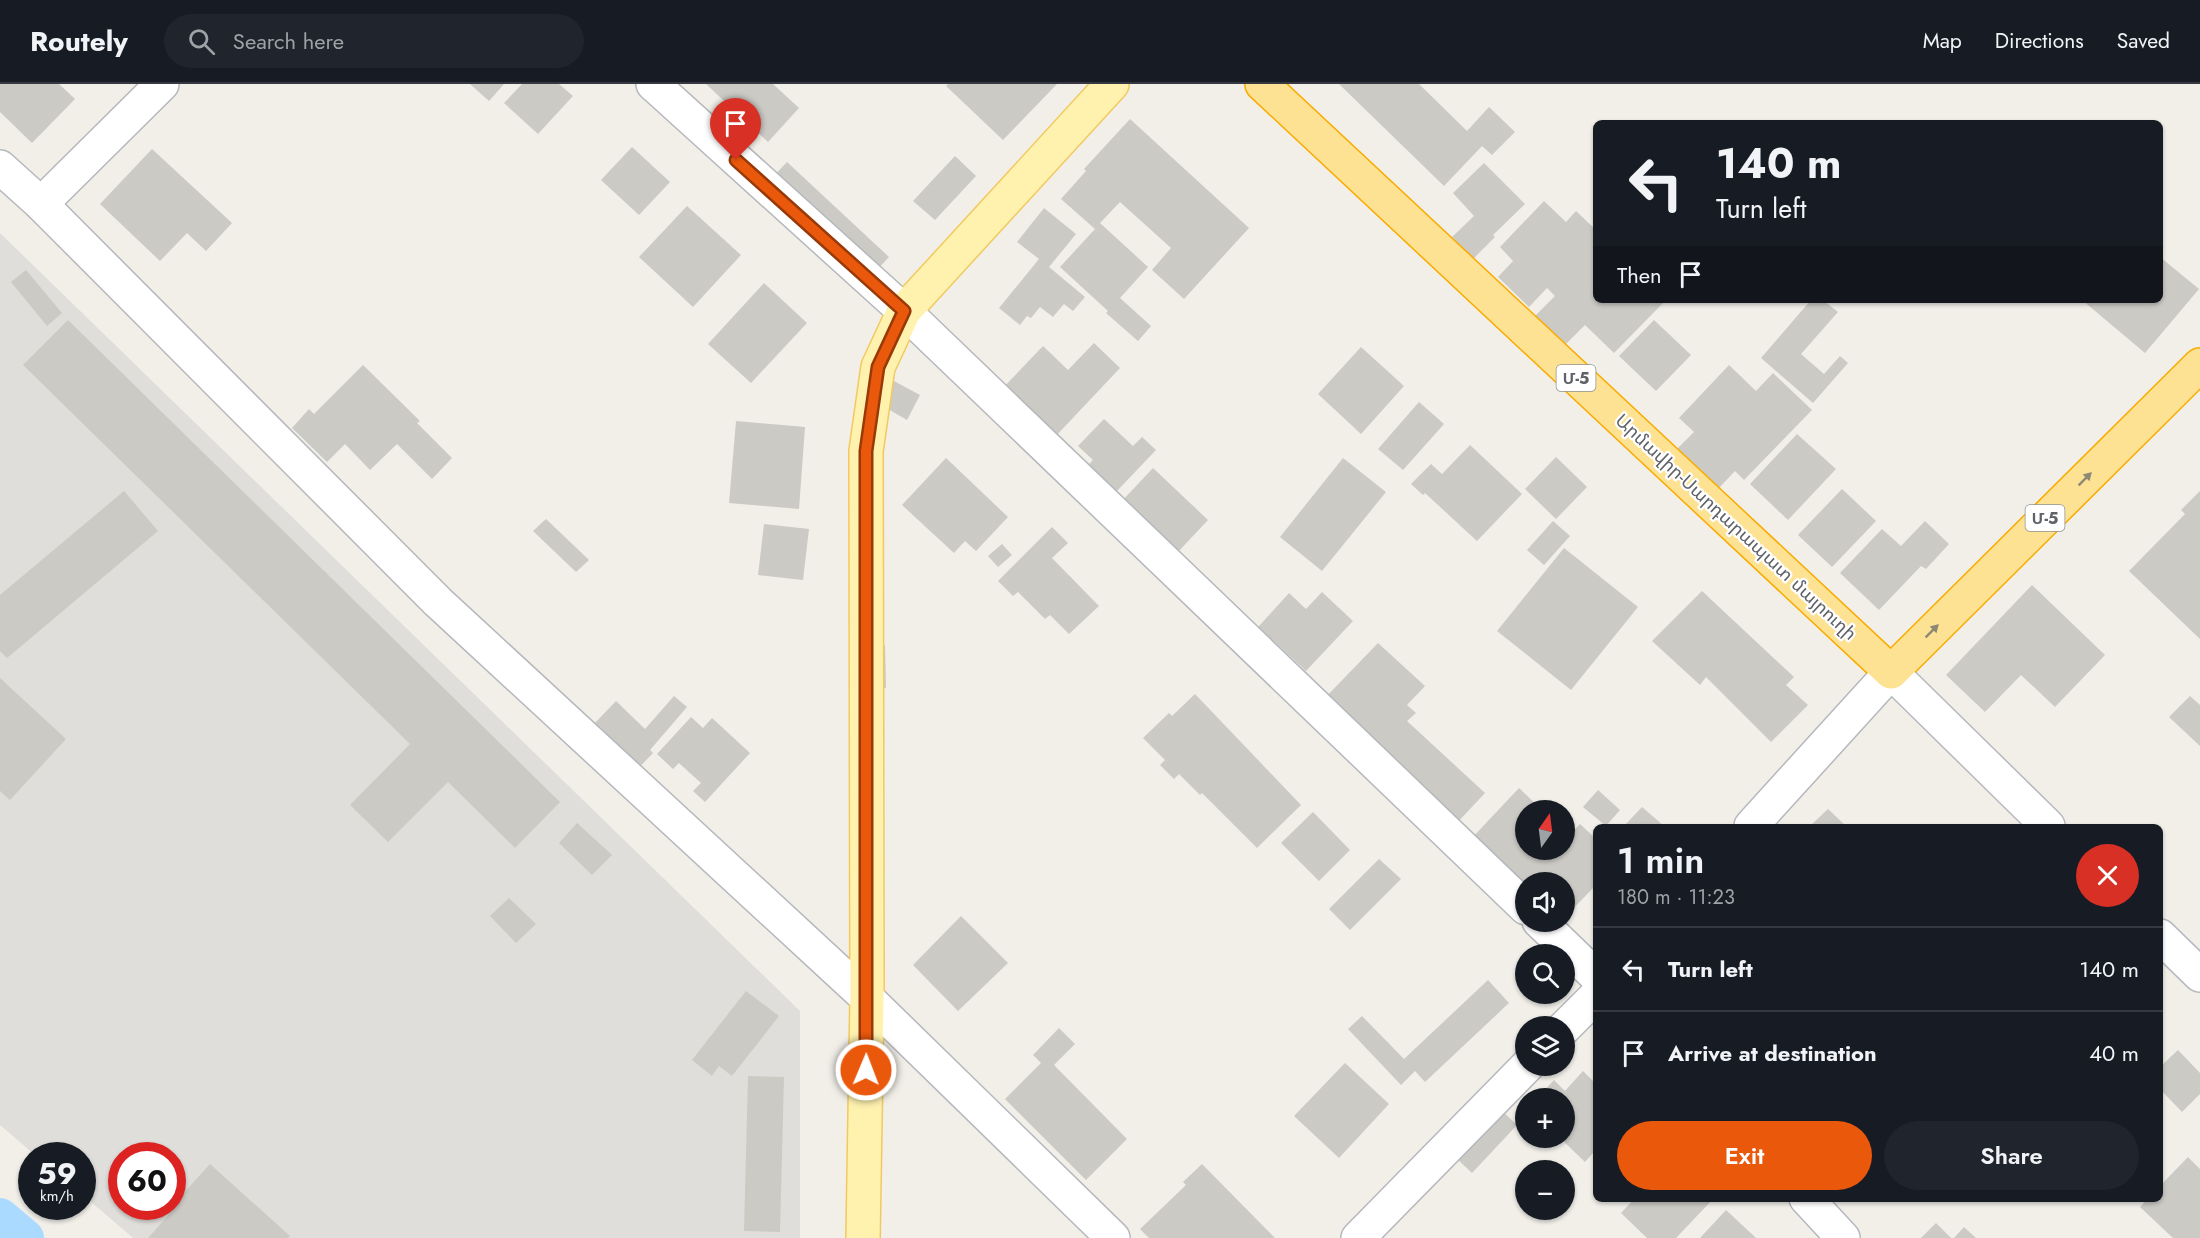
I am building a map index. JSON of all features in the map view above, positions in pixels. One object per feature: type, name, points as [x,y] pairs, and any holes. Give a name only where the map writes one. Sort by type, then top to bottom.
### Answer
[{"type":"highway","name":"Արմավիր-Սարդարապատ մայրուղի","points":[[1262,84],[1891,672]]},
{"type":"highway","name":"Մ-5","points":[[1891,672],[2200,364]]},
{"type":"main road","points":[[863,1238],[867,999],[866,451],[878,367],[904,311],[1112,84]]},
{"type":"street","points":[[41,204],[162,84]]},
{"type":"street","points":[[653,84],[904,311],[1515,897]]},
{"type":"street","points":[[0,166],[41,204],[438,602],[867,999],[1113,1238]]},
{"type":"street","points":[[1753,824],[1891,672],[2046,824]]},
{"type":"street","points":[[1550,932],[1593,973]]},
{"type":"street","points":[[2163,939],[2200,975]]},
{"type":"street","points":[[1575,1017],[1593,999]]},
{"type":"street","points":[[1358,1238],[1517,1076]]},
{"type":"street","points":[[1810,1202],[1843,1238]]},
{"type":"shaded area","points":[[0,233],[800,1011],[800,1238],[133,1238],[112,1220],[186,1220],[186,1142],[108,1142],[108,1216],[96,1206],[96,1142],[20,1142],[0,1125]]},
{"type":"building","points":[[0,84],[59,84],[75,99],[32,143],[0,112]]},
{"type":"building","points":[[470,84],[504,84],[489,101]]},
{"type":"building","points":[[522,84],[559,84],[573,96],[538,134],[504,103]]},
{"type":"building","points":[[706,84],[773,84],[799,108],[768,142]]},
{"type":"building","points":[[948,84],[1057,84],[1003,140],[946,86]]},
{"type":"building","points":[[1339,84],[1419,84],[1467,131],[1489,107],[1515,132],[1492,155],[1482,146],[1444,186]]},
{"type":"building","points":[[1130,119],[1249,228],[1184,299],[1152,270],[1171,248],[1120,202],[1100,223],[1148,267],[1120,298],[1151,326],[1138,341],[1060,267],[1095,229],[1061,199],[1086,171],[1084,169]]},
{"type":"building","points":[[632,147],[670,182],[639,215],[601,180]]},
{"type":"building","points":[[152,149],[232,223],[206,251],[187,233],[160,261],[100,204]]},
{"type":"building","points":[[955,156],[976,176],[935,220],[913,201]]},
{"type":"building","points":[[787,162],[889,257],[874,273],[772,178]]},
{"type":"building","points":[[1484,163],[1525,204],[1493,235],[1495,237],[1473,259],[1452,237],[1474,216],[1453,193]]},
{"type":"building","points":[[1544,201],[1566,222],[1576,211],[1593,227],[1593,303],[1663,303],[1614,353],[1585,325],[1565,345],[1535,316],[1555,296],[1547,288],[1529,307],[1498,277],[1513,261],[1500,247]]},
{"type":"building","points":[[687,206],[741,255],[693,307],[639,257]]},
{"type":"building","points":[[1044,208],[1076,234],[1049,267],[1085,297],[1073,311],[1064,304],[1053,317],[1040,307],[1031,318],[1027,316],[1020,325],[999,308],[1039,259],[1017,242]]},
{"type":"building","points":[[2163,259],[2199,289],[2145,353],[2086,303],[2163,303]]},
{"type":"building","points":[[26,270],[62,313],[47,326],[11,282]]},
{"type":"building","points":[[764,283],[807,323],[751,383],[708,344]]},
{"type":"building","points":[[1808,303],[1827,303],[1838,312],[1801,354],[1824,374],[1840,356],[1848,363],[1813,403],[1761,358]]},
{"type":"building","points":[[68,320],[560,802],[515,848],[448,782],[388,842],[350,805],[410,744],[23,365]]},
{"type":"building","points":[[1654,320],[1691,355],[1656,391],[1619,356]]},
{"type":"building","points":[[1094,343],[1120,368],[1054,438],[1002,389],[1043,346],[1068,370]]},
{"type":"building","points":[[1361,347],[1404,386],[1361,434],[1318,394]]},
{"type":"building","points":[[363,365],[420,421],[417,423],[452,458],[432,479],[397,444],[370,470],[345,444],[327,462],[292,428],[309,409],[314,414]]},
{"type":"building","points":[[1729,365],[1756,391],[1773,373],[1812,410],[1744,480],[1735,471],[1718,489],[1676,450],[1694,432],[1679,418]]},
{"type":"building","points":[[894,381],[920,395],[907,420],[881,405]]},
{"type":"building","points":[[1419,402],[1444,424],[1403,470],[1378,449]]},
{"type":"building","points":[[1104,419],[1133,446],[1142,437],[1156,450],[1115,493],[1087,466],[1093,460],[1078,446]]},
{"type":"building","points":[[736,421],[805,427],[799,509],[729,503]]},
{"type":"building","points":[[1797,434],[1836,469],[1788,520],[1750,484]]},
{"type":"building","points":[[1470,445],[1522,494],[1477,541],[1425,493],[1423,495],[1411,484],[1431,464],[1442,474]]},
{"type":"building","points":[[1556,457],[1587,487],[1556,519],[1525,489]]},
{"type":"building","points":[[946,458],[1008,517],[976,551],[965,541],[954,553],[902,505]]},
{"type":"building","points":[[1343,458],[1386,492],[1322,571],[1280,537]]},
{"type":"building","points":[[1153,468],[1208,520],[1176,554],[1121,502]]},
{"type":"building","points":[[1842,489],[1876,521],[1832,567],[1798,535]]},
{"type":"building","points":[[124,491],[158,531],[7,658],[0,651],[0,595]]},
{"type":"building","points":[[2200,491],[2200,639],[2129,571],[2185,514],[2181,510]]},
{"type":"building","points":[[546,519],[589,560],[576,572],[533,531]]},
{"type":"building","points":[[1553,521],[1570,536],[1544,565],[1527,550]]},
{"type":"building","points":[[1925,521],[1949,544],[1926,569],[1921,566],[1879,610],[1840,573],[1882,529],[1901,546]]},
{"type":"building","points":[[764,524],[809,529],[803,580],[758,575]]},
{"type":"building","points":[[1052,527],[1068,543],[1052,558],[1099,606],[1069,634],[1050,615],[1045,619],[1018,592],[1013,596],[998,581]]},
{"type":"building","points":[[1002,544],[1012,555],[998,567],[988,556]]},
{"type":"building","points":[[1564,548],[1638,607],[1571,690],[1497,631]]},
{"type":"building","points":[[2032,585],[2105,655],[2055,707],[2021,675],[1985,712],[1946,675]]},
{"type":"building","points":[[1702,591],[1794,677],[1786,685],[1808,705],[1771,742],[1706,677],[1700,685],[1652,641]]},
{"type":"building","points":[[1322,592],[1353,621],[1306,671],[1275,642],[1267,651],[1250,636],[1289,593],[1306,609]]},
{"type":"building","points":[[1378,643],[1425,686],[1407,705],[1416,713],[1407,721],[1485,793],[1455,825],[1323,700]]},
{"type":"building","points":[[872,645],[885,645],[886,688],[873,688]]},
{"type":"building","points":[[0,678],[66,739],[10,800],[0,791]]},
{"type":"building","points":[[1195,694],[1301,805],[1257,848],[1202,793],[1200,795],[1179,774],[1174,779],[1160,765],[1165,760],[1143,738],[1169,713],[1172,716]]},
{"type":"building","points":[[674,696],[687,707],[650,750],[653,753],[626,781],[594,724],[616,701],[645,729]]},
{"type":"building","points":[[2190,696],[2200,705],[2200,746],[2169,717]]},
{"type":"building","points":[[691,717],[703,728],[712,718],[750,753],[705,802],[693,791],[701,783],[679,763],[673,769],[657,754]]},
{"type":"building","points":[[1519,788],[1532,800],[1515,800],[1515,860],[1575,860],[1575,829],[1580,824],[1593,836],[1593,888],[1575,907],[1575,872],[1515,872],[1515,883],[1470,840]]},
{"type":"building","points":[[1598,790],[1620,810],[1608,824],[1604,824],[1583,807]]},
{"type":"building","points":[[1642,807],[1662,824],[1626,824]]},
{"type":"building","points":[[1828,809],[1844,824],[1812,824]]},
{"type":"building","points":[[1313,812],[1350,850],[1319,881],[1281,843]]},
{"type":"building","points":[[577,823],[612,855],[592,875],[559,843]]},
{"type":"building","points":[[1379,859],[1401,879],[1350,930],[1329,909]]},
{"type":"building","points":[[509,898],[536,924],[516,943],[490,916]]},
{"type":"building","points":[[961,916],[1008,963],[958,1011],[913,965]]},
{"type":"building","points":[[1488,980],[1509,1003],[1425,1082],[1415,1071],[1401,1085],[1348,1029],[1362,1016],[1404,1059]]},
{"type":"building","points":[[746,991],[779,1016],[732,1076],[719,1066],[712,1076],[692,1060]]},
{"type":"building","points":[[1059,1028],[1075,1044],[1054,1065],[1127,1139],[1086,1180],[1005,1099],[1041,1063],[1033,1055]]},
{"type":"building","points":[[2178,1050],[2200,1073],[2200,1094],[2182,1112],[2163,1092],[2163,1064]]},
{"type":"building","points":[[1345,1063],[1389,1104],[1339,1158],[1294,1116]]},
{"type":"building","points":[[1583,1071],[1593,1081],[1593,1153],[1585,1162],[1570,1148],[1575,1148],[1575,1088],[1568,1088]]},
{"type":"building","points":[[748,1076],[784,1077],[780,1232],[744,1231]]},
{"type":"building","points":[[1554,1080],[1562,1088],[1546,1088]]},
{"type":"building","points":[[1499,1108],[1515,1123],[1515,1127],[1472,1173],[1453,1155]]},
{"type":"building","points":[[2188,1157],[2200,1169],[2200,1238],[2173,1238],[2140,1207],[2144,1202],[2163,1202],[2163,1183]]},
{"type":"building","points":[[210,1164],[290,1236],[288,1238],[148,1238],[164,1220],[186,1220],[186,1190]]},
{"type":"building","points":[[1202,1164],[1275,1238],[1149,1238],[1140,1229],[1186,1185],[1183,1182]]},
{"type":"building","points":[[1631,1202],[1710,1202],[1676,1238],[1647,1238],[1621,1213]]},
{"type":"building","points":[[1726,1210],[1756,1238],[1700,1238]]},
{"type":"building","points":[[1936,1223],[1951,1238],[1921,1238]]},
{"type":"building","points":[[1964,1227],[1976,1238],[1954,1238]]},
{"type":"waterway","points":[[0,1217],[25,1238]]},
{"type":"route","points":[[736,160],[904,311],[878,367],[866,451],[866,1070]]}]
